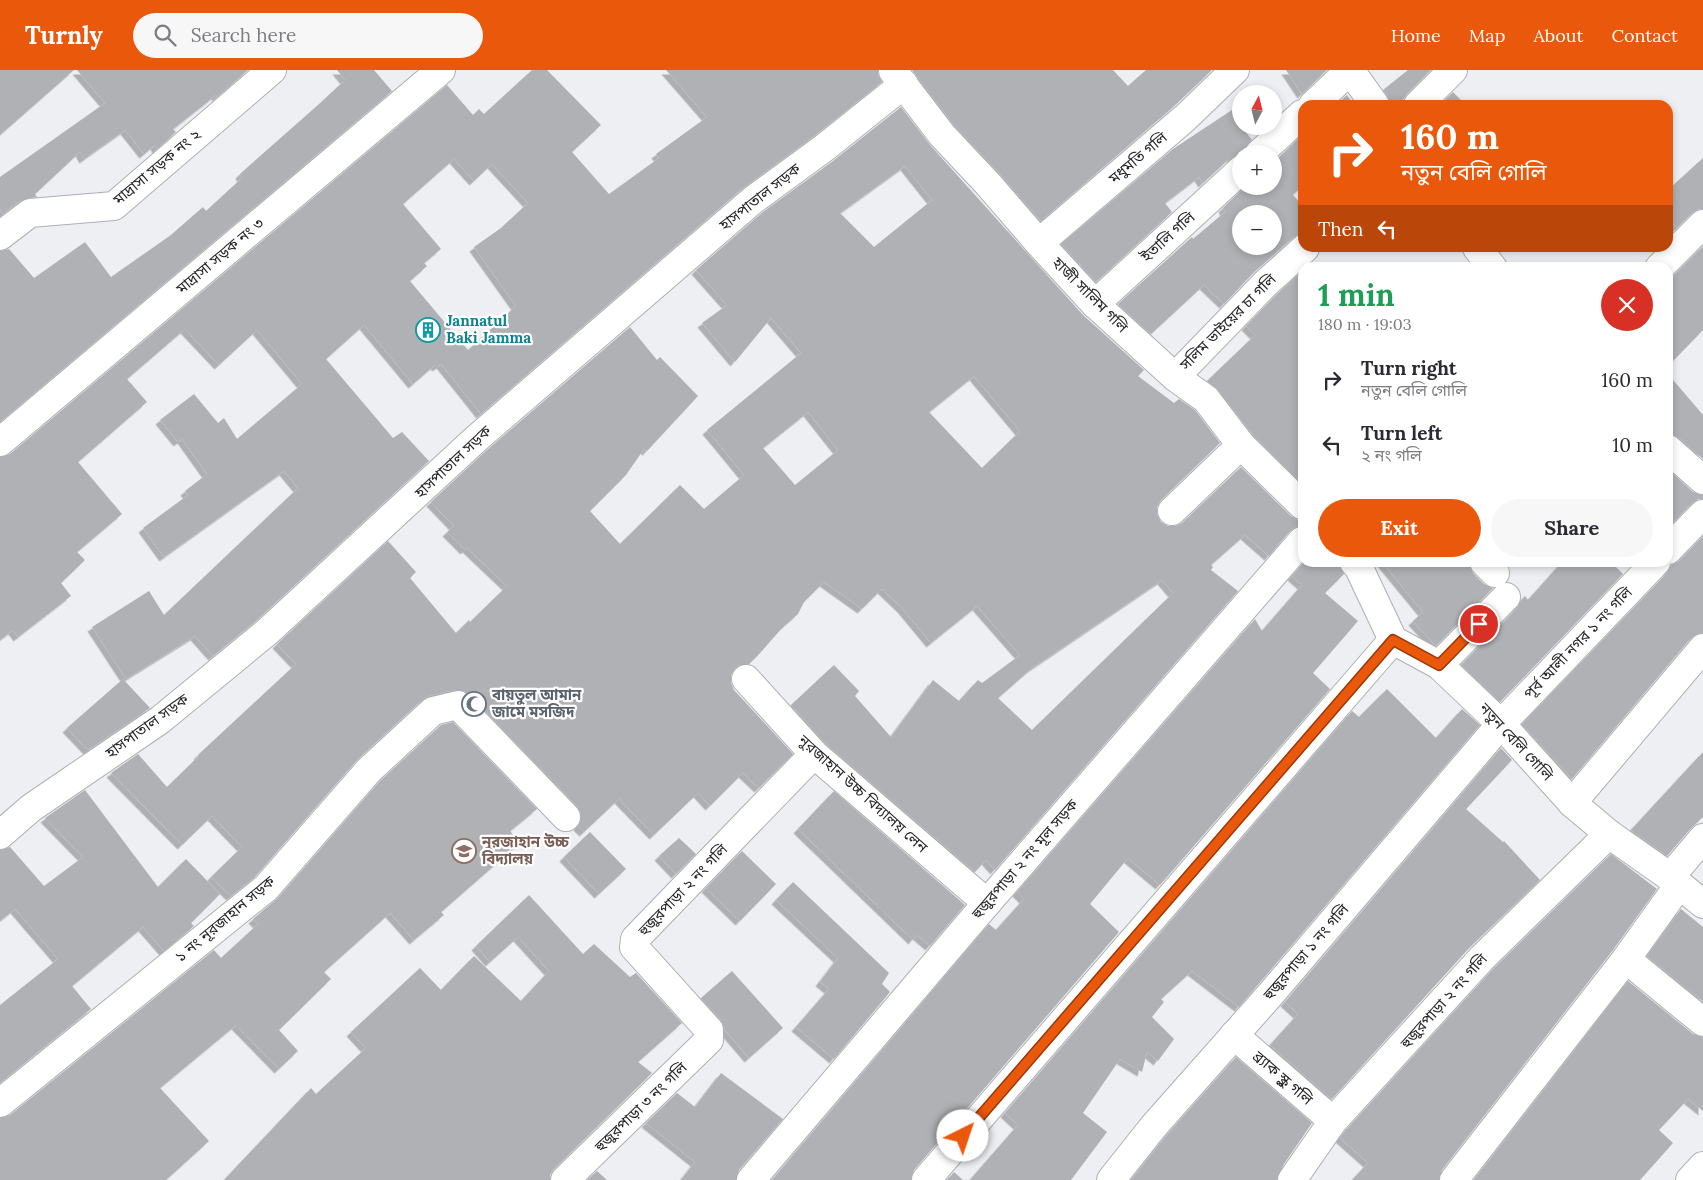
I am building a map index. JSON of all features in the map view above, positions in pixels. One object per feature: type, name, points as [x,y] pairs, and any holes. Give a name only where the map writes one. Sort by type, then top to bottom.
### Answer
[{"type":"street","name":"মাদ্রাসা সড়ক নং ২","points":[[0,236],[30,212],[114,206],[272,70]]},
{"type":"street","name":"মাদ্রাসা সড়ক নং ৩","points":[[0,442],[440,70]]},
{"type":"street","name":"মধুমতি গলি","points":[[1039,243],[1185,118],[1235,70]]},
{"type":"street","points":[[1317,100],[1350,70],[1371,100]]},
{"type":"street","points":[[1423,100],[1453,70]]},
{"type":"street","name":"হাজী সালিম গলি","points":[[898,77],[942,135],[1095,304],[1175,376],[1206,398],[1241,444],[1298,501]]},
{"type":"street","name":"হাসপাতাল সড়ক","points":[[0,835],[31,808],[160,720],[259,638],[477,438],[752,200],[824,148],[898,77]]},
{"type":"street","points":[[1269,145],[1298,118]]},
{"type":"street","name":"ইতালি গলি","points":[[1095,304],[1232,178]]},
{"type":"street","points":[[1665,262],[1703,224]]},
{"type":"street","name":"সলিম ভাইয়ের চা গলি","points":[[1175,376],[1265,284],[1300,252]]},
{"type":"street","points":[[1480,252],[1488,262]]},
{"type":"street","points":[[1172,510],[1241,444]]},
{"type":"street","points":[[1673,453],[1703,480]]},
{"type":"street","points":[[1673,545],[1703,514]]},
{"type":"street","name":"হুজুরপাড়া ২ নং মূল সড়ক","points":[[751,1180],[987,903],[1298,546]]},
{"type":"street","points":[[926,1180],[1393,640],[1360,567]]},
{"type":"street","name":"পূর্ব আলী নগর ১ নং গলি","points":[[1501,724],[1651,567]]},
{"type":"street","points":[[1439,665],[1495,578]]},
{"type":"street","name":"নতুন বেলি গোলি","points":[[1393,640],[1439,665],[1501,724],[1572,803],[1609,834],[1675,881],[1703,904]]},
{"type":"street","points":[[1572,803],[1703,648]]},
{"type":"street","name":"নুরজাহান উচ্চ বিদ্যালয় লেন","points":[[746,679],[814,754],[987,903]]},
{"type":"street","name":"১ নং নূরজাহান সড়ক","points":[[0,1103],[266,888],[369,770],[433,711],[458,705],[566,817]]},
{"type":"street","name":"হুজুরপাড়া ১ নং গলি","points":[[1111,1180],[1153,1126],[1270,996],[1501,724]]},
{"type":"street","name":"হুজুরপাড়া ২ নং গলি","points":[[709,1030],[634,947],[635,939],[814,754]]},
{"type":"street","name":"হুজুরপাড়া ২ নং গলি","points":[[1292,1180],[1333,1121],[1482,958],[1609,834]]},
{"type":"street","points":[[1454,1180],[1626,960],[1703,838]]},
{"type":"street","points":[[1626,960],[1703,1022]]},
{"type":"street","name":"হুজুরপাড়া ৩ নং গলি","points":[[565,1180],[709,1040],[709,1030]]},
{"type":"street","name":"ব্র্যাক স্কুল গলি","points":[[1234,1035],[1333,1121]]},
{"type":"street","points":[[1690,1180],[1703,1166]]},
{"type":"building","points":[[0,70],[74,70],[0,135]]},
{"type":"building","points":[[77,70],[248,70],[217,97],[216,95],[173,129],[176,132],[157,149],[155,145],[144,154],[125,130],[84,159],[80,152],[35,194],[37,197],[21,200],[3,214],[0,209],[0,177],[105,103]]},
{"type":"building","points":[[337,70],[374,70],[392,91],[0,422],[0,251],[9,249],[34,278],[85,242],[111,277],[171,235],[203,207],[206,211],[242,178],[240,174],[345,80]]},
{"type":"building","points":[[532,70],[547,70],[601,125],[572,152],[609,194],[659,158],[656,154],[707,117],[666,70],[878,70],[882,82],[814,136],[743,188],[481,414],[441,364],[437,367],[435,365],[413,384],[364,325],[326,359],[393,438],[402,432],[429,461],[257,620],[213,656],[195,636],[126,679],[92,627],[149,591],[164,615],[298,488],[284,471],[164,557],[143,528],[188,495],[185,491],[207,474],[182,439],[178,442],[160,420],[194,394],[218,423],[224,418],[237,439],[302,384],[257,330],[219,365],[185,329],[127,379],[147,402],[78,462],[122,514],[77,552],[85,560],[61,583],[71,596],[18,637],[13,630],[0,640],[0,457],[10,454],[447,85],[473,115],[479,109],[484,114]],"holes":[[[454,159],[474,181],[492,164],[528,203],[501,228],[474,247],[516,306],[468,350],[410,281],[427,266],[424,263],[441,249],[403,204]]]},
{"type":"building","points":[[912,70],[1113,70],[1128,86],[1146,70],[1212,70],[1174,106],[1041,221],[954,125]]},
{"type":"building","points":[[1286,70],[1327,70],[1302,94]]},
{"type":"building","points":[[1408,70],[1431,70],[1403,100],[1389,100],[1383,90]]},
{"type":"building","points":[[1453,92],[1461,100],[1445,100]]},
{"type":"building","points":[[1347,95],[1350,100],[1342,100]]},
{"type":"building","points":[[901,107],[931,146],[1083,315],[1144,370],[1138,376],[1174,403],[1179,399],[1195,410],[1220,443],[1161,500],[1157,507],[1157,514],[1161,522],[1168,526],[1182,523],[1241,467],[1291,516],[1298,520],[1298,526],[1290,531],[1269,556],[1245,535],[1211,565],[1213,567],[1211,570],[1238,591],[995,870],[986,860],[975,872],[825,743],[791,705],[834,665],[859,691],[855,696],[891,737],[933,680],[959,701],[978,680],[982,683],[1020,655],[977,606],[931,643],[902,608],[882,589],[862,609],[824,582],[804,602],[798,614],[782,628],[749,664],[742,664],[736,667],[731,675],[731,683],[734,690],[793,754],[759,788],[743,773],[710,806],[698,793],[654,835],[619,799],[584,832],[578,826],[581,821],[581,814],[577,806],[469,694],[462,690],[454,690],[429,696],[422,700],[358,759],[255,877],[231,896],[211,877],[242,847],[212,816],[182,845],[111,773],[138,754],[167,787],[198,755],[296,664],[277,644],[388,541],[416,572],[410,578],[456,633],[469,620],[470,622],[507,586],[447,532],[454,526],[431,502],[487,450],[630,327],[657,360],[660,357],[698,396],[647,451],[644,449],[626,475],[590,511],[620,544],[680,485],[704,509],[744,475],[707,430],[801,353],[771,318],[735,362],[702,323],[727,305],[696,270],[763,212],[833,161]],"holes":[[[905,166],[932,200],[874,247],[840,213]],[[974,376],[1020,431],[982,468],[929,412]],[[808,412],[838,450],[795,485],[763,448]],[[1162,580],[1173,593],[1032,730],[998,698],[1031,669]]]},
{"type":"building","points":[[1232,110],[1232,135],[1248,135],[1252,140],[1248,145],[1232,145],[1232,157],[1203,183],[1199,177],[1165,203],[1172,212],[1096,282],[1061,244],[1173,149]]},
{"type":"building","points":[[1298,139],[1298,190],[1293,195],[1298,201],[1298,235],[1282,247],[1282,205],[1232,205],[1232,255],[1273,255],[1254,272],[1224,304],[1204,285],[1151,334],[1118,304],[1192,237],[1193,239],[1225,212],[1223,208],[1237,195],[1282,195],[1282,154]]},
{"type":"building","points":[[1703,158],[1703,209],[1698,209],[1692,213],[1677,228],[1673,224],[1673,185]]},
{"type":"building","points":[[1703,246],[1703,330],[1673,361],[1673,276]]},
{"type":"building","points":[[1298,275],[1298,480],[1253,435],[1218,390],[1207,381],[1255,335],[1246,326]]},
{"type":"building","points":[[1673,380],[1703,415],[1703,459],[1678,437],[1673,436]]},
{"type":"building","points":[[1673,474],[1693,492],[1703,495],[1703,499],[1698,499],[1673,523]]},
{"type":"building","points":[[1703,536],[1703,633],[1691,638],[1572,779],[1522,724],[1667,573],[1670,567],[1673,567],[1673,564],[1679,561]]},
{"type":"building","points":[[1300,567],[1341,567],[1344,574],[1325,593],[1358,621],[1313,673],[1330,689],[1160,885],[1128,858],[1090,904],[1119,932],[914,1170],[911,1180],[772,1180],[989,924],[996,930],[1024,899],[1017,892],[1255,619],[1262,631],[1302,585],[1292,576]]},
{"type":"building","points":[[1386,567],[1471,567],[1473,573],[1484,584],[1493,588],[1436,646],[1413,621],[1423,612]]},
{"type":"building","points":[[1558,567],[1616,567],[1623,574],[1500,702],[1461,665],[1517,608],[1525,596],[1528,600]]},
{"type":"building","points":[[123,679],[150,708],[88,750],[67,728]]},
{"type":"building","points":[[1387,689],[1436,738],[1462,709],[1480,725],[1239,1007],[1192,971],[1161,999],[1164,1002],[1152,1017],[1174,1039],[1158,1061],[1147,1052],[1142,1072],[1120,1059],[1083,1113],[1107,1132],[1071,1180],[970,1180],[1018,1125],[1005,1113],[1352,711],[1359,717]]},
{"type":"building","points":[[453,722],[537,809],[510,831],[520,843],[441,912],[444,915],[414,940],[390,913],[324,972],[331,979],[279,1030],[298,1051],[279,1069],[236,1025],[160,1088],[209,1141],[166,1180],[0,1180],[0,1118],[10,1115],[214,950],[221,958],[258,924],[253,919],[278,898],[380,781],[441,725]]},
{"type":"building","points":[[1501,748],[1512,760],[1466,809],[1504,841],[1540,880],[1470,947],[1332,1099],[1270,1045],[1298,1014],[1285,1002]]},
{"type":"building","points":[[1703,752],[1703,817],[1667,856],[1631,830]]},
{"type":"building","points":[[85,790],[158,887],[186,859],[220,894],[191,923],[194,926],[164,951],[143,927],[72,986],[91,1009],[0,1083],[0,1005],[58,959],[15,909],[0,921],[0,850],[10,847],[44,886],[83,857],[45,818]]},
{"type":"building","points":[[834,791],[965,905],[930,946],[917,935],[913,940],[798,829]]},
{"type":"building","points":[[590,832],[626,869],[599,894],[564,857]]},
{"type":"building","points":[[679,838],[696,854],[676,874],[659,856]]},
{"type":"building","points":[[742,851],[776,884],[740,921],[706,888]]},
{"type":"building","points":[[1611,854],[1657,889],[1613,950],[1442,1170],[1439,1180],[1352,1180],[1368,1163],[1340,1138],[1345,1131],[1493,969]]},
{"type":"building","points":[[793,882],[889,973],[882,984],[890,992],[834,1059],[796,1027],[829,989],[820,982],[838,958],[776,900]]},
{"type":"building","points":[[529,895],[583,954],[594,944],[630,977],[636,973],[682,1023],[638,1062],[652,1073],[554,1169],[550,1175],[550,1180],[224,1180],[311,1088],[316,1094],[366,1048],[351,1032],[420,968],[441,990],[474,956],[521,1001],[549,971],[518,937],[490,962],[476,946]]},
{"type":"building","points":[[1681,909],[1703,927],[1703,1002],[1647,956]]},
{"type":"building","points":[[732,971],[783,1028],[749,1058],[725,1030],[721,1020],[701,998]]},
{"type":"building","points":[[1628,981],[1693,1034],[1703,1037],[1703,1111],[1688,1099],[1659,1130],[1673,1143],[1640,1180],[1474,1180]]},
{"type":"building","points":[[1236,1057],[1312,1123],[1284,1164],[1277,1180],[1131,1180],[1165,1137]]},
{"type":"building","points":[[721,1073],[783,1119],[739,1170],[736,1180],[681,1180],[695,1162],[646,1123],[677,1093],[695,1107]]},
{"type":"building","points":[[597,1171],[607,1180],[587,1180]]},
{"type":"building","points":[[954,1172],[963,1180],[947,1180]]},
{"type":"place","name":"Jannatul Baki Jamma","points":[[428,330]]},
{"type":"place","name":"বায়তুল আমান জামে মসজিদ","points":[[474,704]]},
{"type":"place","name":"নুরজাহান উচ্চ বিদ্যালয়","points":[[464,851]]},
{"type":"route","points":[[963,1136],[1393,640],[1439,665],[1479,624]]}]
